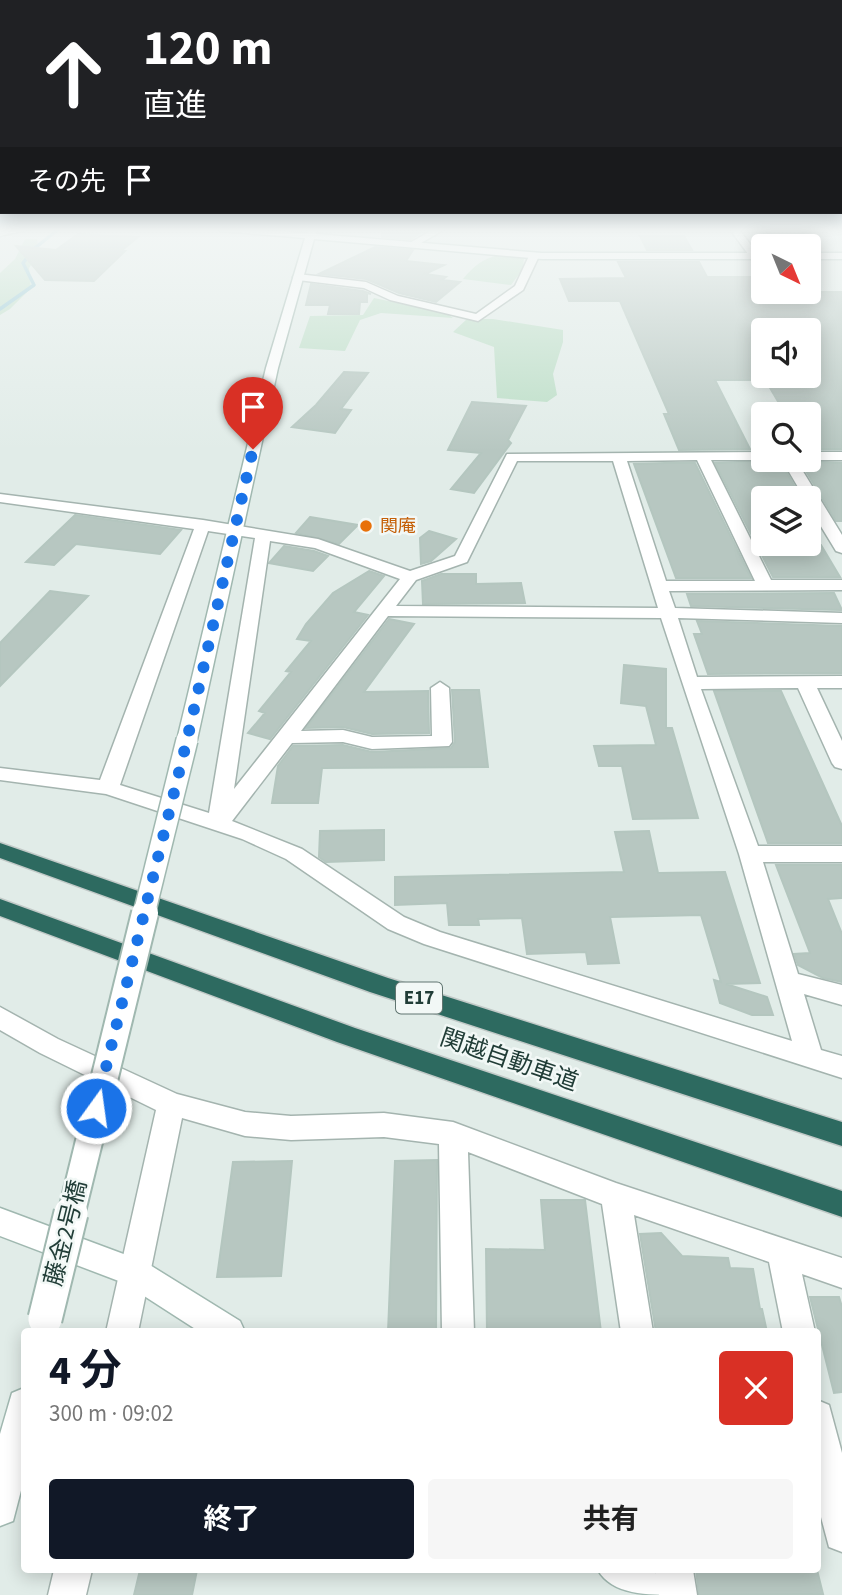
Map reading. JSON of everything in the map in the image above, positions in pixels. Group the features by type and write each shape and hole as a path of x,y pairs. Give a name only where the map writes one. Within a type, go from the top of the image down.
{"highway":[{"name":"関越自動車道","path":"0,850 379,985 842,1133"},
{"name":"関越自動車道","path":"0,907 346,1035 842,1205"}],"street":[{"name":"藤金2号橋","path":"43,1325 187,740 272,368 291,302"},
{"path":"413,302 478,318 499,302"},
{"path":"702,456 766,586"},
{"path":"218,824 410,577 461,559 512,457 751,456"},
{"path":"821,456 842,456"},
{"path":"619,457 690,683 750,854 810,1058"},
{"path":"796,472 842,548"},
{"path":"0,498 203,525 318,544 410,577"},
{"path":"108,788 203,525"},
{"path":"218,824 263,535"},
{"path":"661,586 842,585"},
{"path":"383,611 668,613 842,618"},
{"path":"805,682 842,763"},
{"path":"690,683 842,682"},
{"path":"285,737 343,736 372,743 442,742 440,688"},
{"path":"0,774 108,788 218,824 294,854 396,923 432,937 842,1067"},
{"path":"750,854 842,854"},
{"path":"789,981 842,995"},
{"path":"0,1017 49,1046 171,1104 245,1124 291,1128 384,1125 453,1134 616,1196 842,1273"},
{"path":"123,1328 171,1104"},
{"path":"453,1134 458,1328"},
{"path":"616,1196 636,1328"},
{"path":"0,1222 134,1272 223,1328"},
{"path":"782,1252 798,1328"},
{"path":"0,1508 21,1418"},
{"path":"821,1437 842,1534"},
{"path":"67,1595 72,1573"},
{"path":"622,1573 659,1595"},
{"path":"674,1573 678,1595"}],"green space":[{"path":"0,302 17,302 10,309 0,315"},
{"path":"371,302 395,302 446,313 453,318 381,313 360,320 345,351 299,348 310,316 363,315"},
{"path":"467,319 493,319 563,330 563,342 553,374 557,395 547,402 497,398 494,347 453,332"}],"building":[{"path":"307,302 360,302 359,314 328,314 330,305 306,305"},
{"path":"621,302 842,302 842,449 821,449 821,402 778,402 770,388 821,388 821,318 751,318 751,380 715,380 750,449 679,450 664,414 669,414"},
{"path":"344,372 368,373 341,409 351,410 335,433 292,427 316,405"},
{"path":"472,402 526,406 508,440 511,443 474,493 451,489 481,453 448,450"},
{"path":"751,462 751,472 786,472 794,486 751,486 751,534 715,463"},
{"path":"821,462 842,463 842,521 836,521 821,496 821,486 815,486 807,472 821,472"},
{"path":"695,463 751,578 676,578 634,464"},
{"path":"75,515 181,530 160,554 76,544 54,565 26,562"},
{"path":"310,517 358,525 339,544 296,533"},
{"path":"429,531 456,539 431,561 421,564 420,538"},
{"path":"821,545 840,577 773,577 762,556 821,556"},
{"path":"284,546 328,556 313,571 269,563"},
{"path":"369,571 384,576 354,612 368,615 270,739 248,733 265,713 259,711 291,672 286,671 311,641 297,639 306,624 333,593"},
{"path":"441,574 476,574 476,584 521,583 525,603 423,604 422,581"},
{"path":"50,591 88,596 0,686 0,643"},
{"path":"834,593 842,610 691,606 687,594"},
{"path":"389,619 414,624 364,692 428,691 429,733 372,734 343,727 306,728"},
{"path":"697,621 842,626 842,673 708,674 694,634 702,634"},
{"path":"624,665 666,669 666,728 672,728 698,818 633,819 622,766 599,766 594,746 656,745 646,706 621,703"},
{"path":"452,690 479,690 488,767 322,768 318,803 272,803 278,766 293,746 343,745 372,752 451,748 455,742"},
{"path":"714,691 781,691 842,826 842,843 768,843"},
{"path":"384,830 384,860 326,862 319,857 320,831"},
{"path":"649,831 658,873 725,872 760,983 726,984 767,997 773,1015 752,1015 720,1003 714,980 721,982 701,915 610,917 619,963 588,964 586,952 527,954 522,918 478,919 479,925 449,925 447,903 395,905 395,877 624,872 615,832"},
{"path":"776,865 842,865 842,898 828,899 842,934 842,982 823,978 798,965 794,954 810,953"},
{"path":"437,1160 436,1328 388,1328 395,1161"},
{"path":"292,1161 281,1276 217,1277 233,1162"},
{"path":"541,1200 585,1200 601,1328 487,1328 486,1249 545,1250"},
{"path":"661,1233 682,1256 728,1258 730,1268 753,1269 766,1328 655,1328 640,1234"},
{"path":"810,1297 839,1297 842,1307 842,1392 834,1393 821,1341 821,1328 818,1328"},
{"path":"139,1573 196,1573 192,1595 134,1595"},
{"path":"696,1573 818,1573 823,1594 699,1595"}],"waterway":[{"path":"0,309 9,302"}],"place":[{"name":"関庵","path":"366,526"}],"route":[{"path":"96,1108 187,740 253,449"}]}
